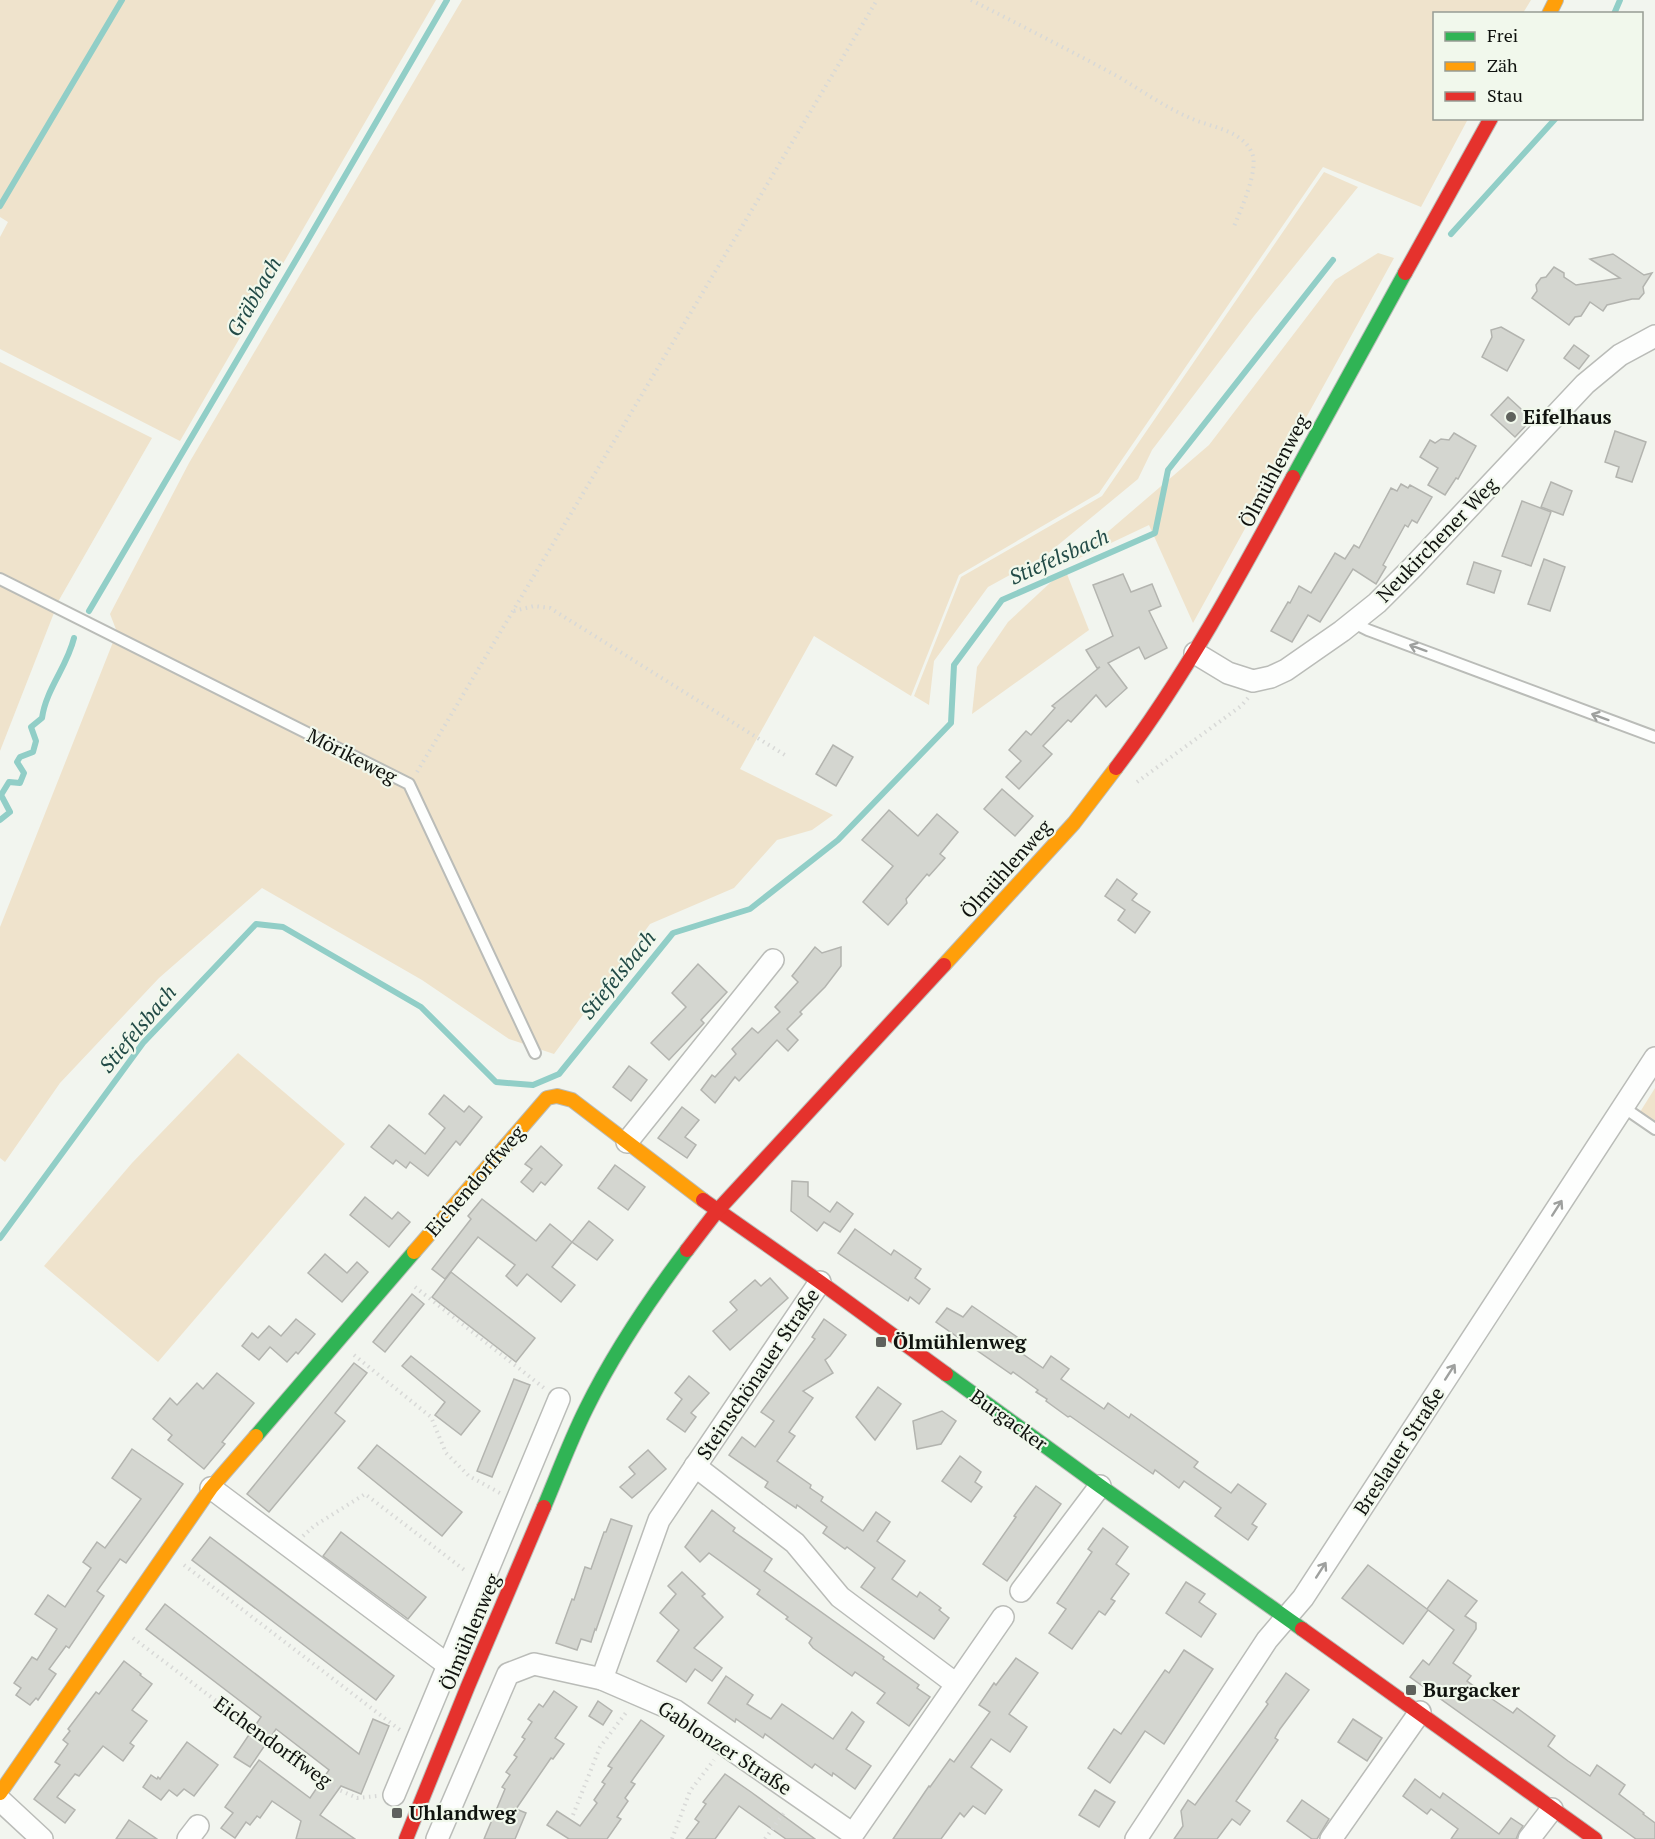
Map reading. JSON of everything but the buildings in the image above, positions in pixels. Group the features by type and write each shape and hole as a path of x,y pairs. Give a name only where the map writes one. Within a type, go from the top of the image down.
{"street":[{"name":"Ölmühlenweg","path":"406,1839 468,1686 586,1409 619,1351 665,1279 717,1211 1059,840 1111,775 1164,701 1224,605 1490,120"},
{"name":"Neukirchener Weg","path":"1253,681 1287,670 1377,603 1585,384 1620,355 1655,336"},
{"path":"1195,653 1228,673 1253,681"},
{"path":"717,1211 627,1142 773,960"},
{"name":"Breslauer Straße","path":"1136,1839 1267,1640 1303,1598 1655,1059"},
{"name":"Eichendorffweg","path":"0,1793 211,1488 547,1098 557,1096 572,1101 627,1142"},
{"name":"Burgacker","path":"717,1211 820,1282 1100,1486 1595,1839"},
{"name":"Steinschönauer Straße","path":"602,1679 660,1520 820,1282"},
{"path":"393,1795 559,1399"},
{"name":"Steinschönauer Straße","path":"695,1466 795,1543 840,1597 956,1684"},
{"path":"1022,1591 1100,1486"},
{"path":"211,1488 448,1665"},
{"name":"Gablonzer Straße","path":"437,1839 508,1674 534,1664 602,1679 676,1710 853,1834 1003,1617"},
{"path":"1331,1839 1420,1712"},
{"path":"0,1800 42,1839"},
{"path":"1529,1839 1552,1809"}],"lane":[{"name":"Mörikeweg","path":"0,579 409,784 535,1053"},
{"path":"1356,620 1360,626 1368,630 1655,737"},
{"path":"1623,1107 1655,1129"}],"path":[{"path":"409,784 878,0"},
{"path":"971,0 1118,77 1171,109 1244,141 1252,151 1255,162 1233,229"},
{"path":"513,611 534,606 550,609 788,757"},
{"path":"1111,775 1131,786 1241,706 1250,694 1253,681"},
{"path":"397,1273 559,1399"},
{"path":"338,1342 431,1417 446,1453 469,1476 516,1502"},
{"path":"291,1547 314,1526 365,1494 482,1584"},
{"path":"166,1552 416,1742"},
{"name":"Eichendorffweg","path":"116,1625 326,1784 357,1798 393,1795"},
{"path":"573,1815 600,1747 639,1695"},
{"path":"672,1839 690,1791 725,1745"},
{"path":"765,1839 797,1795"}],"shaded area":[{"path":"0,0 436,0 180,441 0,349 0,237 8,222 0,217"},
{"path":"462,0 1531,0 1524,12 1433,12 1433,120 1467,120 1421,207 1323,167 1099,493 959,575 911,696 814,636 740,769 833,815 812,830 777,840 734,888 650,924 554,1054 509,1039 422,980 262,888 159,978 60,1083 5,1162 0,1158 0,927 117,632 110,614 189,463"},
{"path":"1324,172 1358,187 1254,316 1152,450 1138,479 1046,555 988,587 934,661 929,705 914,696 961,577 1102,496"},
{"path":"1378,253 1394,258 1193,623 1149,525 1075,560 1209,445 1335,280"},
{"path":"0,362 152,438 59,600 0,751"},
{"path":"1065,569 1089,630 972,714 977,667 1008,622"},
{"path":"238,1053 345,1144 158,1362 44,1266 132,1163"},
{"path":"1655,1088 1655,1122 1640,1112"}],"waterway":[{"path":"0,206 122,0"},
{"name":"Gräbbach","path":"89,611 447,0"},
{"name":"Stiefelsbach","path":"1615,12 1620,0"},
{"name":"Stiefelsbach","path":"1451,234 1554,120"},
{"name":"Stiefelsbach","path":"0,1238 143,1043 256,924 283,927 421,1007 496,1082 533,1085 559,1074 673,933 750,909 838,840 951,723 954,665 1002,600 1155,533 1168,470 1333,260"},
{"name":"Gräbbach","path":"0,820 10,812 1,795 9,782 20,783 24,773 17,762 20,757 33,752 36,741 31,727 42,718 44,707 67,659 74,638"}],"traffic: fast":[{"path":"1293,477 1405,273"},
{"path":"544,1507 580,1421 608,1368 646,1307 687,1250"},
{"path":"256,1436 414,1252"},
{"path":"946,1374 1302,1629"}],"traffic: slow":[{"path":"1550,12 1556,0"},
{"path":"944,965 1074,823 1116,768"},
{"path":"414,1252 547,1098 557,1096 572,1100 703,1200"},
{"path":"0,1793 211,1488 256,1436"}],"traffic: jam":[{"path":"1405,273 1490,120"},
{"path":"1116,768 1188,662 1293,477"},
{"path":"687,1250 717,1211 944,965"},
{"path":"703,1200 946,1374"},
{"path":"406,1839 544,1507"},
{"path":"1302,1629 1595,1839"}],"place":[{"name":"Eifelhaus","path":"1511,417"},
{"name":"Ölmühlenweg","path":"881,1342"},
{"name":"Burgacker","path":"1411,1690"},
{"name":"Uhlandweg","path":"397,1813"}]}
